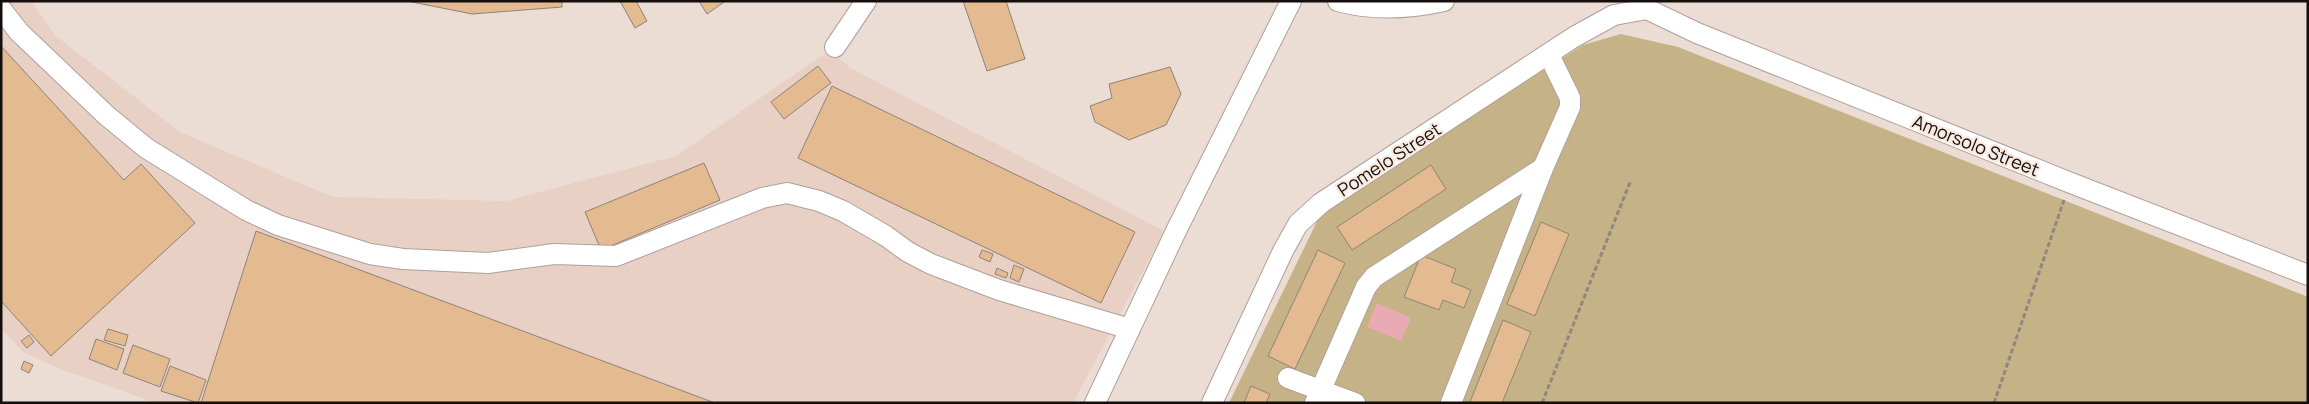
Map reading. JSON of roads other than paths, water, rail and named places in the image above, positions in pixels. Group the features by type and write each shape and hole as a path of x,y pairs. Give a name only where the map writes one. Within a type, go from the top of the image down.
{"street":[{"path":"835,47 866,1"},
{"path":"1094,403 1291,1"},
{"path":"1338,1 1352,5 1395,9 1440,2"},
{"name":"Pomelo Street","path":"1212,403 1283,251 1298,224 1321,203 1549,55 1574,36 1614,15 1649,5"},
{"name":"Amorsolo Street","path":"1649,5 1697,34 2070,183 2308,275"},
{"path":"1,8 19,32 106,115 146,148 254,213 278,224 370,254 413,259 488,263 554,254 616,256 762,198 787,193 819,201 842,211 886,236 908,252 978,283 1130,329"},
{"path":"1451,403 1543,168 1571,102 1549,55"},
{"path":"1318,396 1366,287 1374,276 1543,168"},
{"path":"1288,378 1318,396 1354,403"}]}
